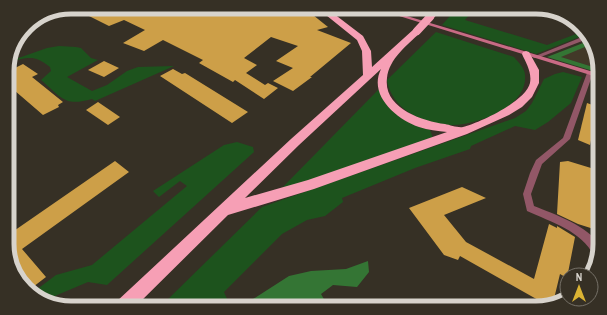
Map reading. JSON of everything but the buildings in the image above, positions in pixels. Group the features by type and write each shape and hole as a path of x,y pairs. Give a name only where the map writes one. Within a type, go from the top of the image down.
{"highway":[{"path":"329,14 360,38 367,50 368,75"},
{"path":"129,301 368,75 417,31 433,14"},
{"path":"395,51 383,76 382,87 389,101 403,114 421,123 463,131"},
{"path":"226,209 309,185 463,131 503,114 520,104 529,95 534,85 535,69 526,54"}],"main road":[{"path":"395,14 593,74"}],"street":[{"path":"536,57 582,39"},
{"path":"590,73 566,139 540,162 534,173 527,194 530,208 576,230 588,238 593,245"}],"shaded area":[{"path":"584,42 589,49 593,67 560,57"}],"green space":[{"path":"452,14 470,14 465,20 547,45 578,33 581,36 536,54 442,25"},
{"path":"436,32 514,57 525,72 524,86 518,96 510,105 487,118 474,122 452,125 442,125 421,119 402,107 390,90 387,80"},
{"path":"585,42 587,46 561,57 593,67 593,71 547,57"},
{"path":"59,46 81,48 91,58 98,60 67,77 92,91 107,85 127,71 138,67 174,66 95,101 92,99 75,102 59,96 41,80 51,71 50,67 40,60 31,58 15,60 47,48"},
{"path":"563,72 582,77 571,103 548,122 535,130 515,126 471,146 470,149 415,168 342,198 343,202 325,216 307,220 282,234 224,292 228,301 166,301 262,207 515,118 526,111 532,103 544,79"},
{"path":"379,89 382,97 393,110 407,119 430,130 433,138 279,191"},
{"path":"237,142 253,147 254,152 107,285 88,282 52,297 37,289 56,275 92,265 187,186 180,181 159,197 153,191 224,145"},
{"path":"368,261 369,272 357,287 333,285 321,294 325,301 250,301 289,276 311,271 346,269"}]}
